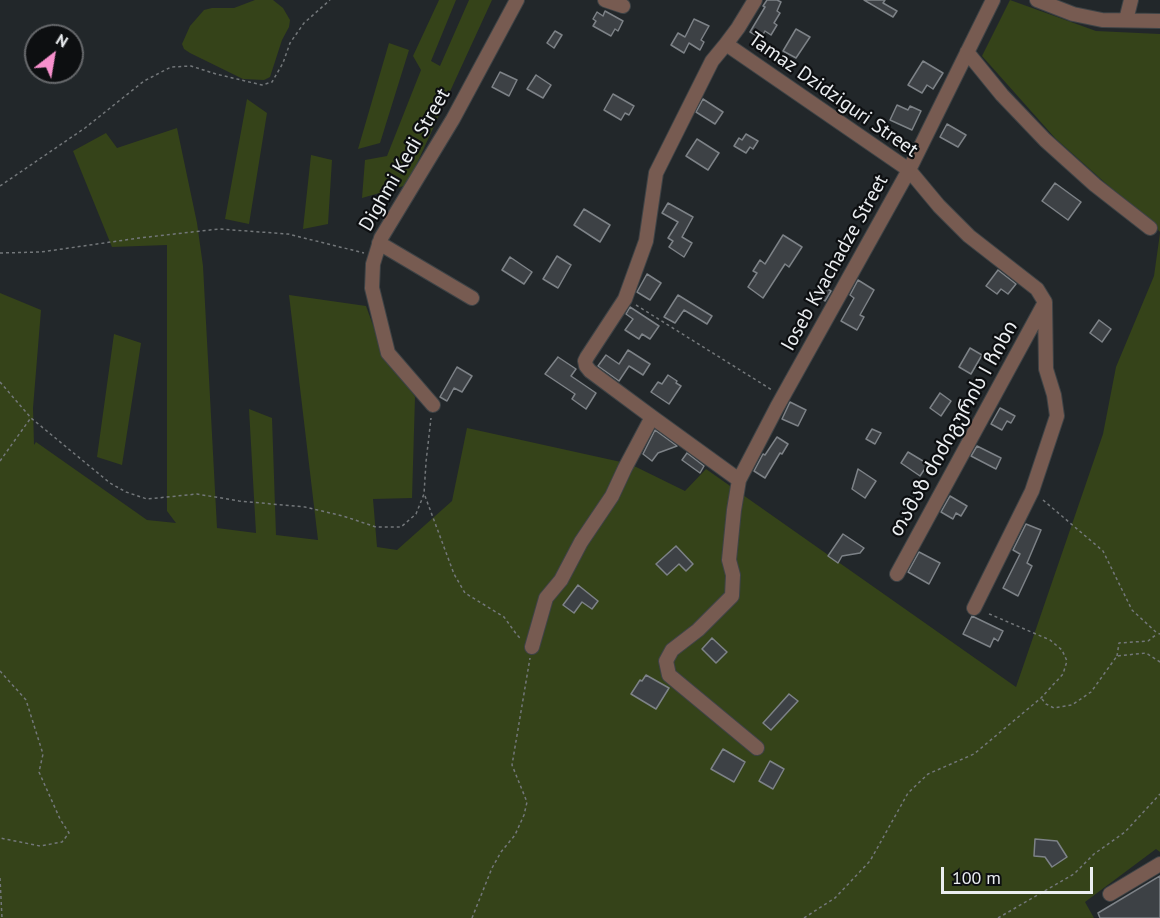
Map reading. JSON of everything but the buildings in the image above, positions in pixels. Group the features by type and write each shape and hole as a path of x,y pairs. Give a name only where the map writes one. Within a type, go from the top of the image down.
{"street":[{"name":"Dighmi Kedi Street","path":"433,405 388,353 372,288 373,264 387,228 453,119 517,0"},
{"path":"605,0 623,6"},
{"name":"Ioseb Kvachadze Street","path":"757,748 669,675 666,661 672,650 698,630 732,596 733,575 729,560 739,480 783,396 909,171 993,0"},
{"path":"1037,0 1073,14 1102,20 1160,21"},
{"path":"1126,20 1131,0"},
{"path":"739,480 652,417 586,366 585,362 625,299 646,242 656,173 712,61 726,44 748,3"},
{"name":"Tamaz Dzidziguri Street","path":"726,44 909,171 969,236 1037,289 1045,302"},
{"path":"967,52 1002,95 1045,140 1095,185 1150,228"},
{"path":"377,249 472,298"},
{"path":"974,608 1032,490 1057,416 1054,395 1046,369 1045,302"},
{"name":"თამაზ ძიძიგურის I ჩიხი","path":"897,574 1045,302"},
{"path":"532,647 546,598 561,580 581,542 612,496 624,468 652,417"},
{"path":"1110,894 1160,864"}],"path":[{"path":"0,186 85,128 144,81 171,67 191,66 262,86 272,82 283,63 290,43 304,23 330,0"},
{"path":"0,253 42,252 219,229 288,234 377,249"},
{"path":"625,299 783,396"},
{"path":"0,382 31,418 110,483 126,492 147,499 197,494 239,501 305,507 344,516 376,527 401,527 416,514 424,494 433,405"},
{"path":"0,461 31,418"},
{"path":"1032,490 1103,551 1132,610 1159,634 1148,641 1119,643 1117,656 1091,692 1072,705 1053,708 1041,698"},
{"path":"424,494 454,574 465,593 504,617 516,635 532,647 512,765 527,802 515,835 492,868 472,918"},
{"path":"804,918 835,898 870,861 908,794 927,774 974,754 1041,698 1063,674 1067,661 1062,650 1050,640 974,608"},
{"path":"1117,656 1146,653 1160,662"},
{"path":"0,671 26,700 44,754 39,772 60,819 69,833 62,842 40,846 0,838"},
{"path":"998,918 1074,874 1094,854 1125,832 1160,794"},
{"path":"0,878 2,918"}],"green space":[{"path":"255,0 273,0 283,8 290,20 270,77 264,80 243,79 184,49 182,44 190,26 204,10 234,8"},
{"path":"439,0 456,0 431,61 440,66 469,0 492,0 407,185 362,198 365,160 387,156 421,70 413,56"},
{"path":"1010,0 1096,31 1160,34 1160,232 1140,211 1055,138 982,56"},
{"path":"389,43 409,50 380,143 358,149"},
{"path":"247,99 267,113 249,224 225,219"},
{"path":"177,128 197,223 203,266 217,528 256,533 249,409 272,418 276,535 318,540 289,295 366,306 377,336 415,397 412,498 373,499 377,547 397,550 452,501 467,428 630,464 685,491 706,469 1016,687 1103,434 1116,367 1154,276 1160,233 1160,852 1156,849 1085,902 1094,918 0,918 0,293 41,310 33,408 34,445 36,442 147,520 176,523 167,511 167,245 112,247 73,151 106,133 117,148"},
{"path":"311,155 332,160 328,224 303,229"},
{"path":"114,334 141,343 122,465 97,457"}]}
